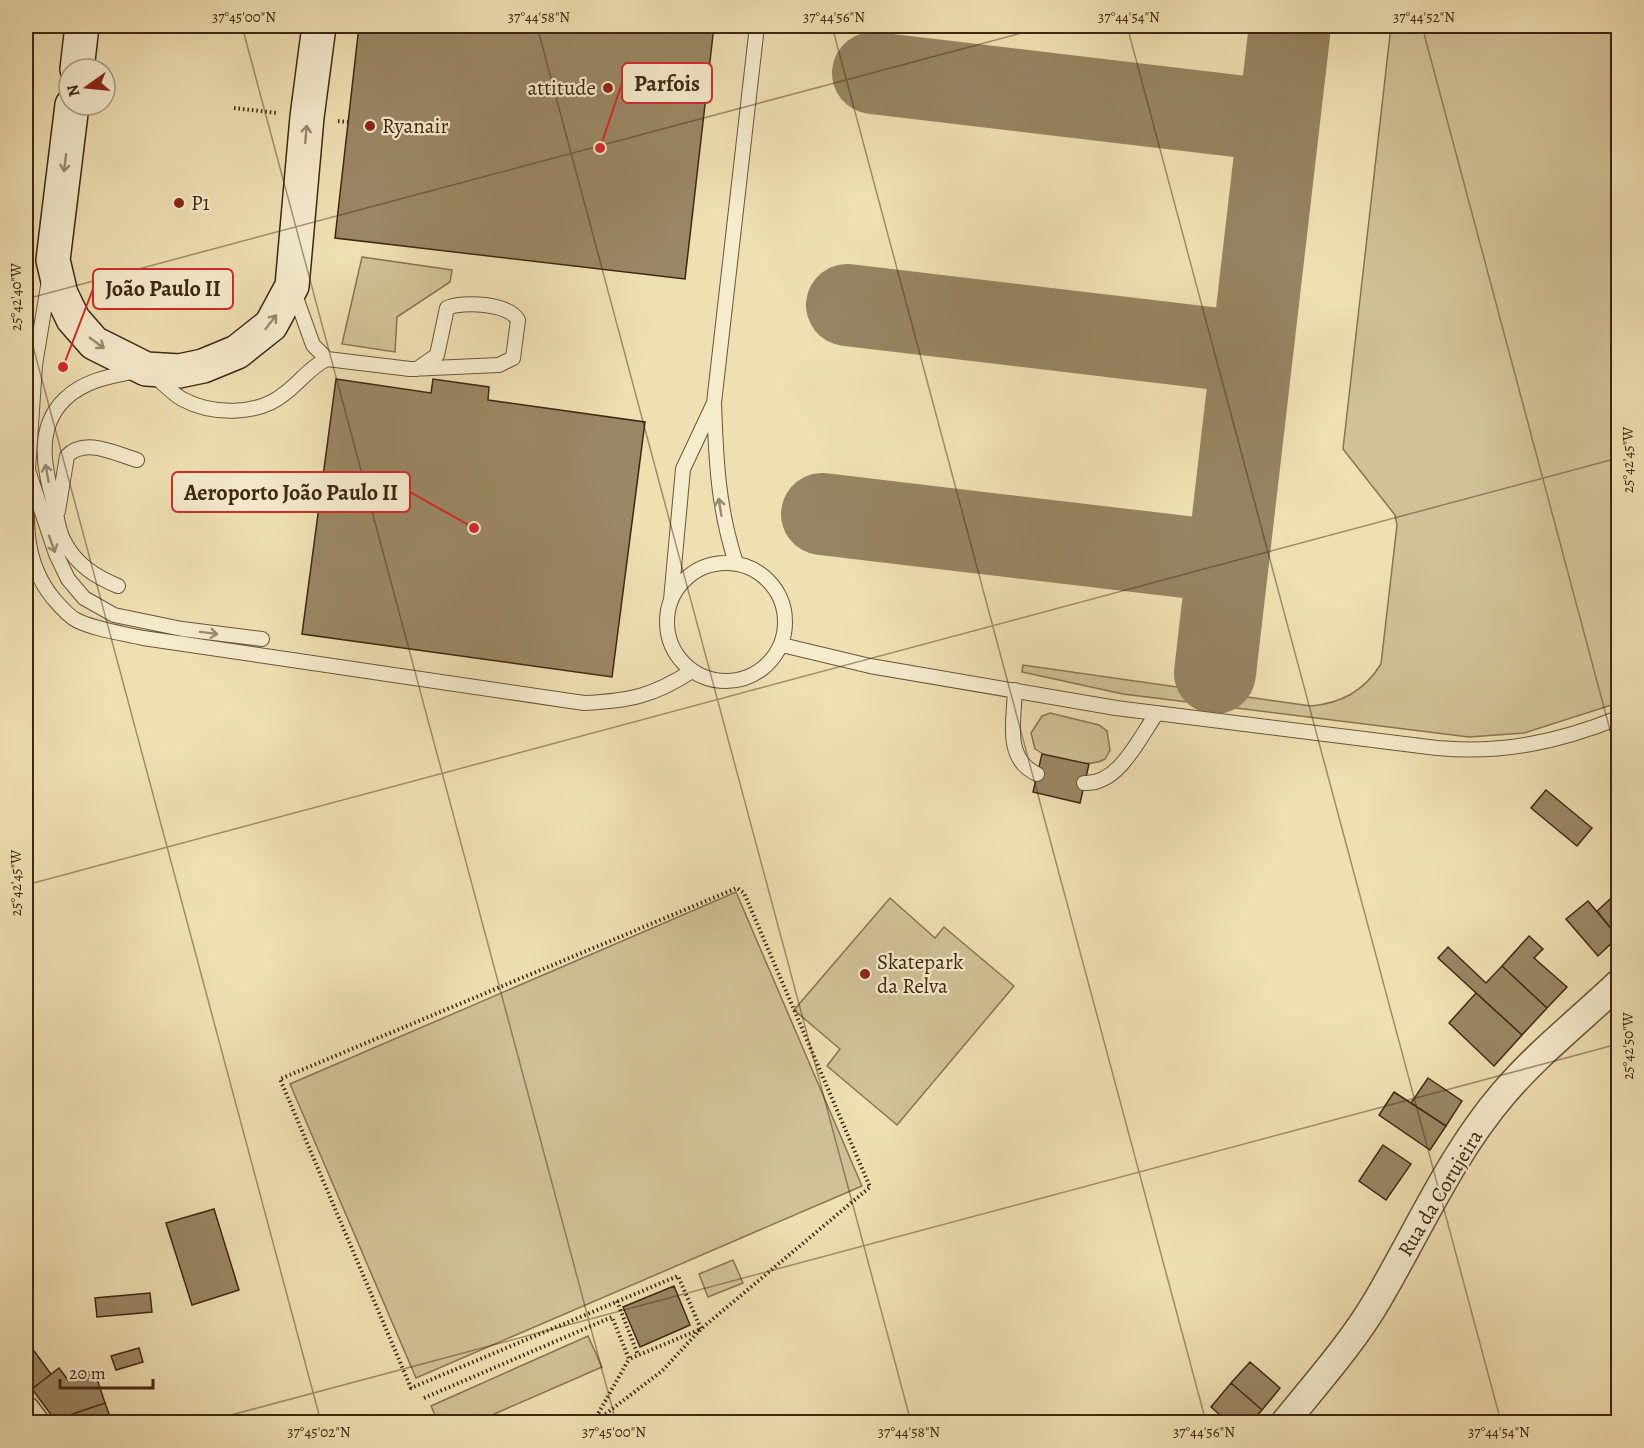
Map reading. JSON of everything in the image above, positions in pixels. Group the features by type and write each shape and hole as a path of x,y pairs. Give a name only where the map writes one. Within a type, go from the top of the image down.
{"main road":[{"path":"78,57 82,26"},
{"path":"71,117 53,260 61,294 73,319 94,343 146,369 179,370 203,366 237,352 271,325 292,286 307,117 319,26"}],"street":[{"name":"Rua da Corujeira","path":"1285,1422 1377,1302 1449,1171 1490,1112 1534,1062 1618,984"},
{"path":"26,1410 35,1422"}],"lane":[{"path":"736,563 723,526 717,485 714,403 757,26"},
{"path":"53,260 40,326 26,521 29,551 37,573 49,593 75,620 143,638 584,703 616,701 645,695 664,689 692,671"},
{"path":"292,286 314,345 327,359 417,369 507,363 513,358 518,320 515,315 502,308 455,304 447,308 437,355 417,369"},
{"path":"118,586 90,573 64,542 44,455 46,431 53,414 66,398 92,381 146,369 180,398 193,404 231,411 264,405 282,396 327,359"},
{"path":"671,600 686,578 709,565 736,563 760,573 778,593 786,619 782,645 766,667 743,680 716,681 692,671 674,652 666,626 671,600 683,469 714,403"},
{"path":"57,516 67,456 73,450 92,447 137,460"},
{"path":"28,470 56,554 68,579 84,598 114,615 136,621 262,639"},
{"path":"782,645 870,666 1157,713 1469,751 1553,741 1618,718"},
{"path":"1015,690 1013,745 1023,765 1037,774"},
{"path":"1084,783 1095,784 1116,772 1157,713"}],"path":[{"path":"594,1422 662,1371 701,1329 870,1186 744,893 737,888 280,1079 411,1388 678,1276 701,1329"},
{"path":"617,1301 638,1355"},
{"path":"424,1398 612,1317 629,1359"},
{"path":"594,1422 629,1359 701,1329"}],"shaded area":[{"path":"1391,26 1618,26 1618,703 1524,733 1469,737 1123,694 1022,672 1023,665 1311,706 1333,702 1351,694 1367,682 1381,664 1397,525 1395,515 1343,449"},
{"path":"362,257 452,270 450,282 397,317 395,352 342,344"},
{"path":"1050,713 1099,725 1107,731 1110,750 1105,759 1089,763 1069,762 1050,757 1035,749 1031,733 1042,716"},
{"path":"736,892 862,1186 416,1378 290,1084"},
{"path":"890,898 935,938 944,927 1014,986 897,1125 827,1066 840,1049 794,1010"},
{"path":"733,1260 743,1283 708,1297 699,1274"},
{"path":"588,1336 602,1367 476,1422 438,1422 431,1406"}],"building":[{"path":"359,26 714,26 685,279 335,238"},
{"path":"336,379 431,393 433,379 489,387 488,400 645,422 612,677 302,634"},
{"path":"1042,754 1089,764 1080,803 1033,792"},
{"path":"1546,790 1592,828 1577,846 1531,808"},
{"path":"1618,892 1618,937 1597,911"},
{"path":"1588,901 1618,937 1598,956 1566,919"},
{"path":"1529,936 1543,949 1534,958 1567,987 1547,1008 1502,966"},
{"path":"1448,947 1486,983 1502,966 1547,1008 1522,1035 1438,958"},
{"path":"1476,993 1522,1035 1494,1066 1449,1023"},
{"path":"1428,1078 1462,1101 1446,1126 1411,1103"},
{"path":"1394,1092 1446,1126 1430,1150 1379,1115"},
{"path":"1383,1145 1411,1164 1386,1200 1359,1181"},
{"path":"214,1209 239,1290 192,1305 166,1223"},
{"path":"674,1286 690,1325 640,1347 623,1307"},
{"path":"150,1293 152,1312 97,1317 95,1298"},
{"path":"26,1340 51,1374 32,1389 26,1381"},
{"path":"139,1348 143,1362 116,1370 111,1356"},
{"path":"1250,1362 1280,1388 1262,1410 1231,1383"},
{"path":"59,1368 68,1380 94,1370 105,1403 55,1420 32,1389"},
{"path":"1231,1383 1262,1410 1251,1422 1228,1422 1211,1407"},
{"path":"105,1403 112,1422 57,1422 55,1420"}],"taxiway":[{"path":"1215,673 1290,26"},
{"path":"873,73 1279,121"},
{"path":"847,305 1252,353"},
{"path":"822,514 1228,562"}],"place":[{"name":"attitude","path":"608,88"},
{"name":"Ryanair","path":"370,126"},
{"name":"Parfois","path":"600,148"},
{"name":"P1","path":"179,203"},
{"name":"João Paulo II","path":"63,367"},
{"name":"Aeroporto João Paulo II","path":"474,528"},
{"name":"Skatepark da Relva","path":"865,974"}]}
